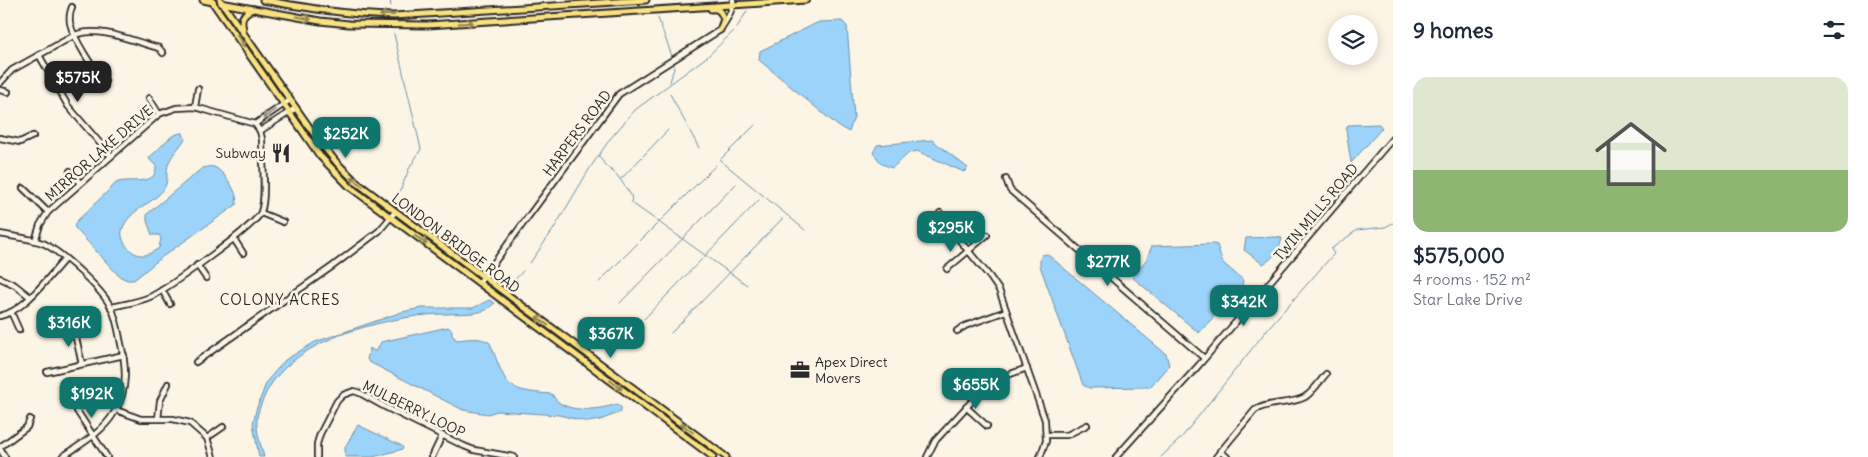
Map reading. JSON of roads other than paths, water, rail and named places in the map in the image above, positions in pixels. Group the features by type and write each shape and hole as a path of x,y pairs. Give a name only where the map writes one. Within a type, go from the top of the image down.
{"main road":[{"path":"203,0 320,21 378,26 451,24 665,9 733,2 806,0"},
{"path":"263,0 328,12 394,16 646,0"},
{"name":"LONDON BRIDGE ROAD","path":"212,1 320,156 357,193 711,456"},
{"name":"LONDON BRIDGE ROAD","path":"221,2 336,163 356,182 724,456"},
{"path":"244,34 242,18 244,13 253,9"},
{"path":"665,9 675,11 717,9 724,19 720,30"}],"street":[{"path":"720,30 727,20 733,2"},
{"path":"72,7 70,19 75,35 93,68 105,81"},
{"name":"HARPERS ROAD","path":"479,283 619,94 720,30"},
{"path":"0,83 12,70 75,35 85,32 100,32 159,48 163,53"},
{"path":"39,55 68,106 110,156"},
{"path":"195,107 198,89"},
{"path":"0,90 8,92"},
{"path":"149,98 159,114"},
{"path":"111,308 146,299 162,290 234,239 248,228 261,213 263,200 262,139 260,131 255,124 290,100"},
{"name":"MIRROR LAKE DRIVE","path":"35,241 40,225 48,212 159,114 176,108 195,107 255,124"},
{"path":"260,131 296,108"},
{"path":"0,138 20,142 33,136"},
{"name":"TWIN MILLS ROAD","path":"1116,457 1133,440 1393,138"},
{"path":"70,171 80,183"},
{"path":"1006,179 1010,190 1204,358"},
{"path":"23,188 48,212"},
{"path":"196,362 333,266 379,231 395,212"},
{"path":"261,213 283,222"},
{"path":"940,213 950,230 996,285 1044,415 1047,435 1040,457"},
{"path":"0,234 35,241 52,249 102,293 116,321 124,355 125,383 116,410 104,426 62,457"},
{"path":"947,269 987,235"},
{"path":"234,239 243,253"},
{"path":"0,316 11,312 30,297 65,259"},
{"path":"197,265 206,278"},
{"path":"0,278 15,285 30,297"},
{"path":"162,290 170,304"},
{"path":"957,331 965,326 1006,311"},
{"path":"11,312 18,330"},
{"path":"67,326 76,338 82,364"},
{"path":"47,372 124,355"},
{"path":"927,457 935,441 990,383 1027,368"},
{"path":"1216,457 1255,410 1306,396 1326,374"},
{"path":"158,419 160,401 168,384"},
{"name":"MULBERRY LOOP","path":"318,457 317,444 320,434 340,397 350,392 360,393 442,436 474,450 514,457"},
{"path":"966,407 987,426"},
{"path":"116,410 134,418 184,421 194,426 207,438 213,457"},
{"path":"77,411 107,457"},
{"path":"6,457 0,448 27,428 30,420"},
{"path":"1047,435 1067,435 1087,425"},
{"path":"207,438 223,427"},
{"path":"432,457 442,436"},
{"path":"711,456 716,449"},
{"path":"1220,451 1227,457"}],"water":[{"path":"842,21 847,26 854,117 849,132 838,126 759,60 760,51 819,22"},
{"path":"1379,124 1382,128 1351,163 1346,130 1348,125"},
{"path":"183,133 185,139 169,161 167,182 163,190 125,223 122,235 127,247 134,253 144,255 159,248 161,238 159,235 152,235 147,221 147,214 203,168 214,167 224,175 234,190 237,201 236,205 162,257 134,280 127,280 119,276 75,228 74,224 116,183 152,177 156,166 149,158 172,136"},
{"path":"932,140 968,168 964,172 917,151 909,153 892,168 882,164 873,153 877,145"},
{"path":"1246,238 1282,238 1280,246 1276,253 1263,264 1244,250"},
{"path":"1217,245 1223,263 1243,280 1242,286 1199,333 1132,277 1146,260 1152,246"},
{"path":"1047,254 1166,354 1169,365 1150,387 1089,388 1083,385 1040,266 1042,255"},
{"path":"489,300 495,303 481,312 425,315 367,326 324,342 304,353 287,366 272,383 262,402 257,425 264,457 259,457 253,424 256,410 267,381 285,360 315,342 402,312 421,308 473,308"},
{"path":"448,327 452,330 452,335 457,340 479,339 490,343 504,377 515,388 536,393 552,394 557,401 572,408 591,409 617,404 621,407 621,412 600,420 588,422 559,415 497,411 488,414 463,410 369,362 367,359 370,348 374,351 377,350 381,342"},
{"path":"358,425 402,446 403,449 373,457 345,457 345,447"}],"waterway":[{"path":"390,0 391,6"},
{"path":"530,263 610,139 635,110 708,56 736,29 747,11"},
{"path":"658,18 673,59"},
{"path":"394,34 421,149 409,169 397,199"},
{"path":"670,82 674,63"},
{"path":"670,94 699,148"},
{"path":"755,125 720,160 805,230"},
{"path":"621,179 668,130"},
{"path":"599,156 605,165 617,175 631,195 632,203 747,285"},
{"path":"599,282 716,165"},
{"path":"620,303 736,184"},
{"path":"644,319 759,200"},
{"path":"671,333 782,219"},
{"path":"1161,457 1182,437 1270,326 1334,254 1331,249 1357,230 1385,227 1393,223"},
{"path":"509,286 523,271"}],"place":[{"name":"Subway","path":"281,153"},
{"name":"Apex Direct Movers","path":"800,370"}],"district":[{"name":"COLONY ACRES","path":"280,299"}]}
